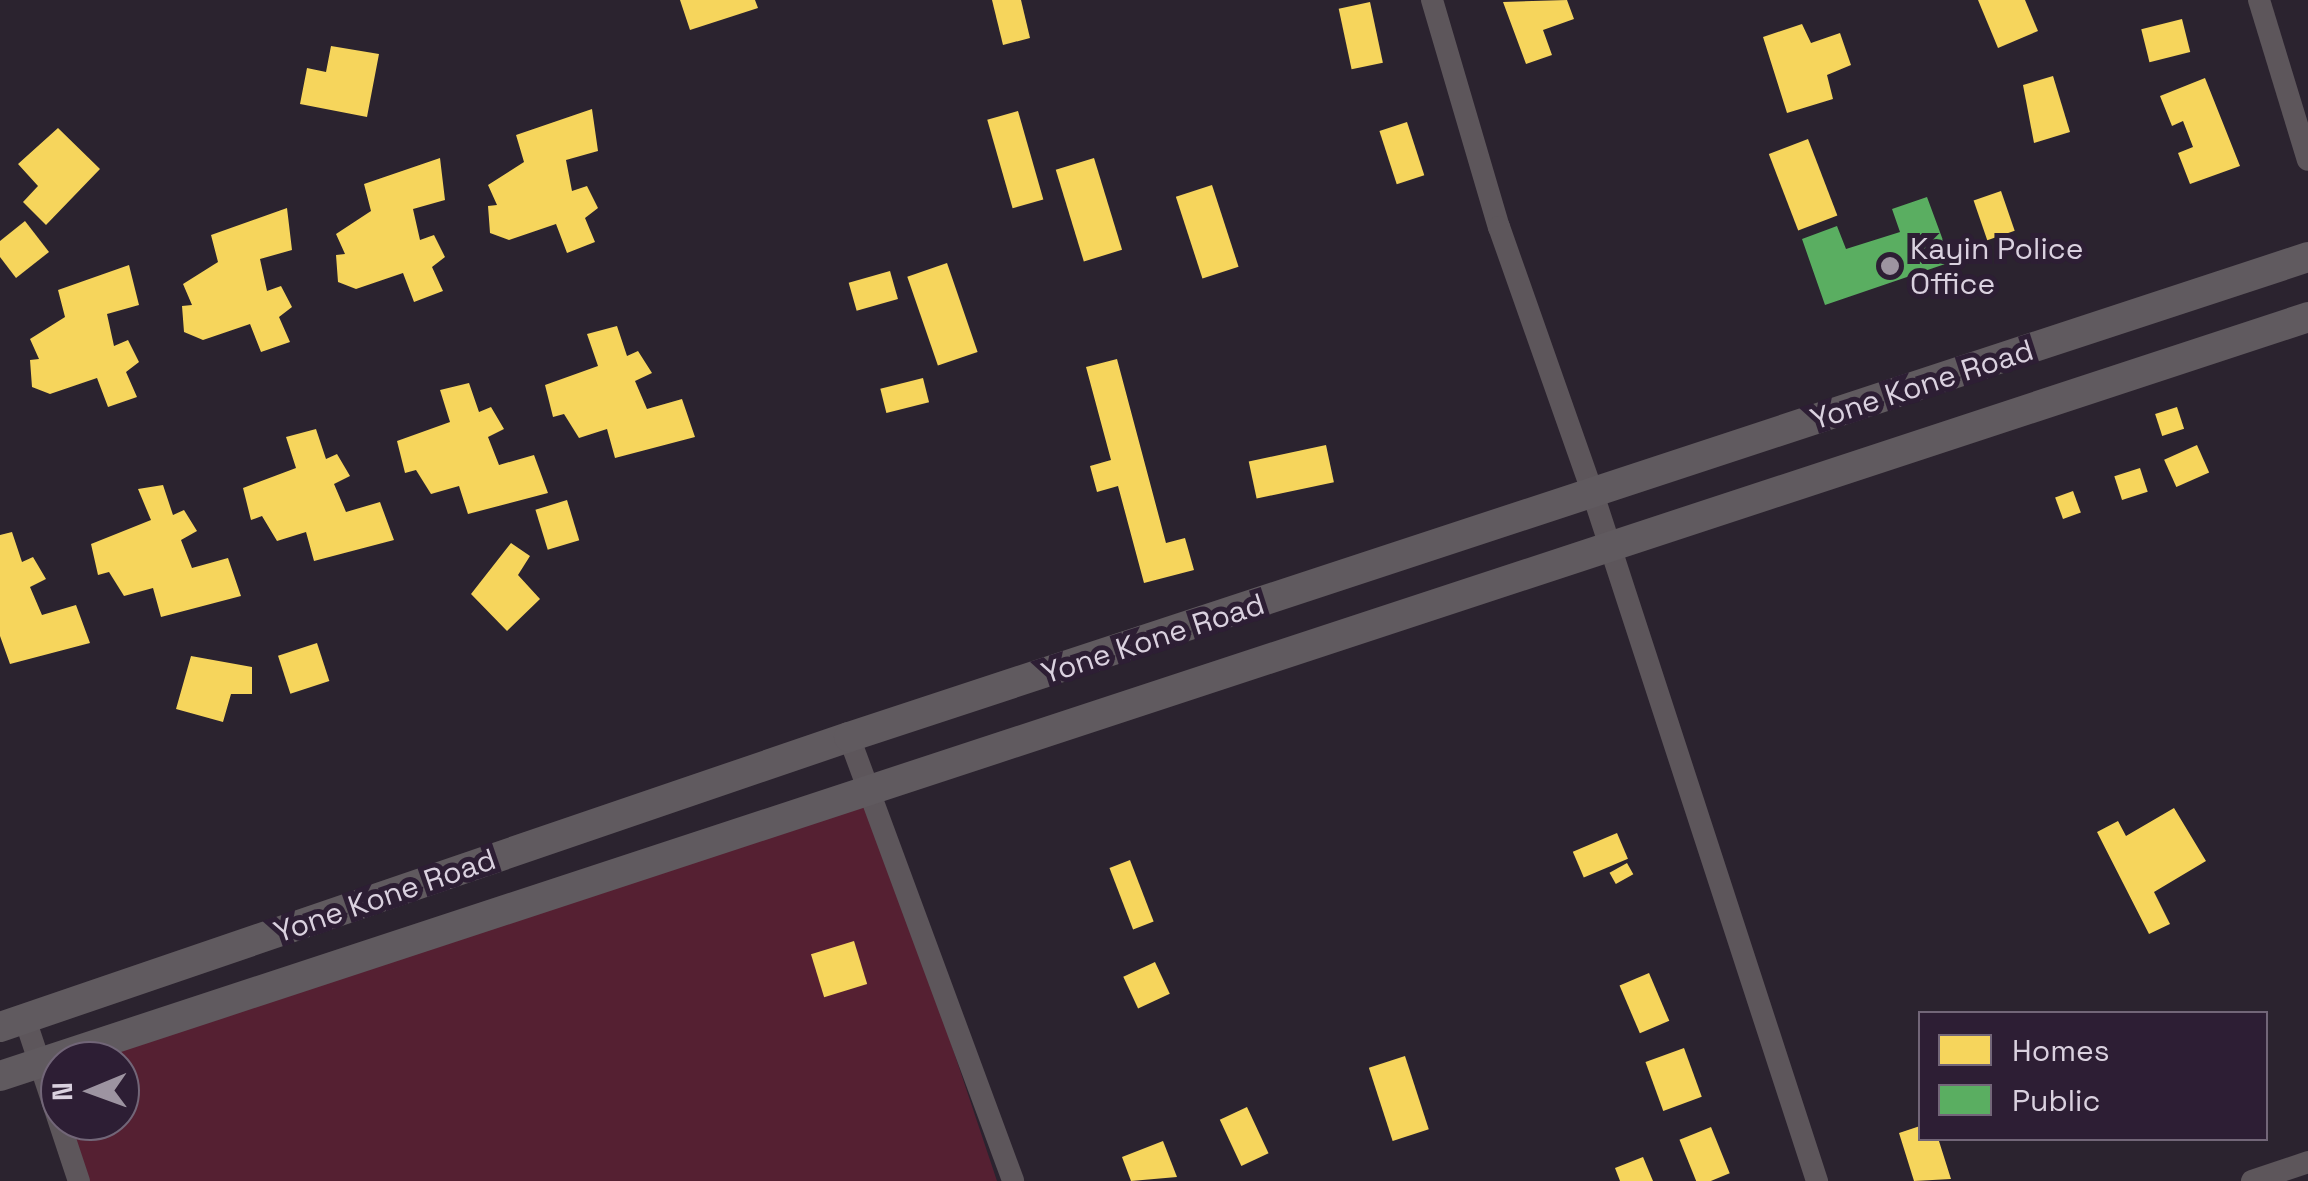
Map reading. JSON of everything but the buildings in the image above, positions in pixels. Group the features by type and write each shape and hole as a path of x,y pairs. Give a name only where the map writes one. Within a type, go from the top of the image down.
{"street":[{"path":"1432,0 1499,227 1594,494 1817,1181"},
{"path":"2260,0 2308,160"},
{"name":"Yone Kone Road","path":"13,1023 849,738 2308,257"},
{"path":"0,1076 1610,544 2308,318"},
{"path":"1303,590 1318,640"},
{"path":"849,738 1013,1181"},
{"path":"13,1023 38,1064 79,1181"},
{"path":"2252,1181 2308,1162"}],"shaded area":[{"path":"866,789 997,1181 79,1181 65,1141 140,1141 140,1041 107,1041"}],"place":[{"name":"Kayin Police Office","path":"1890,266"}]}
